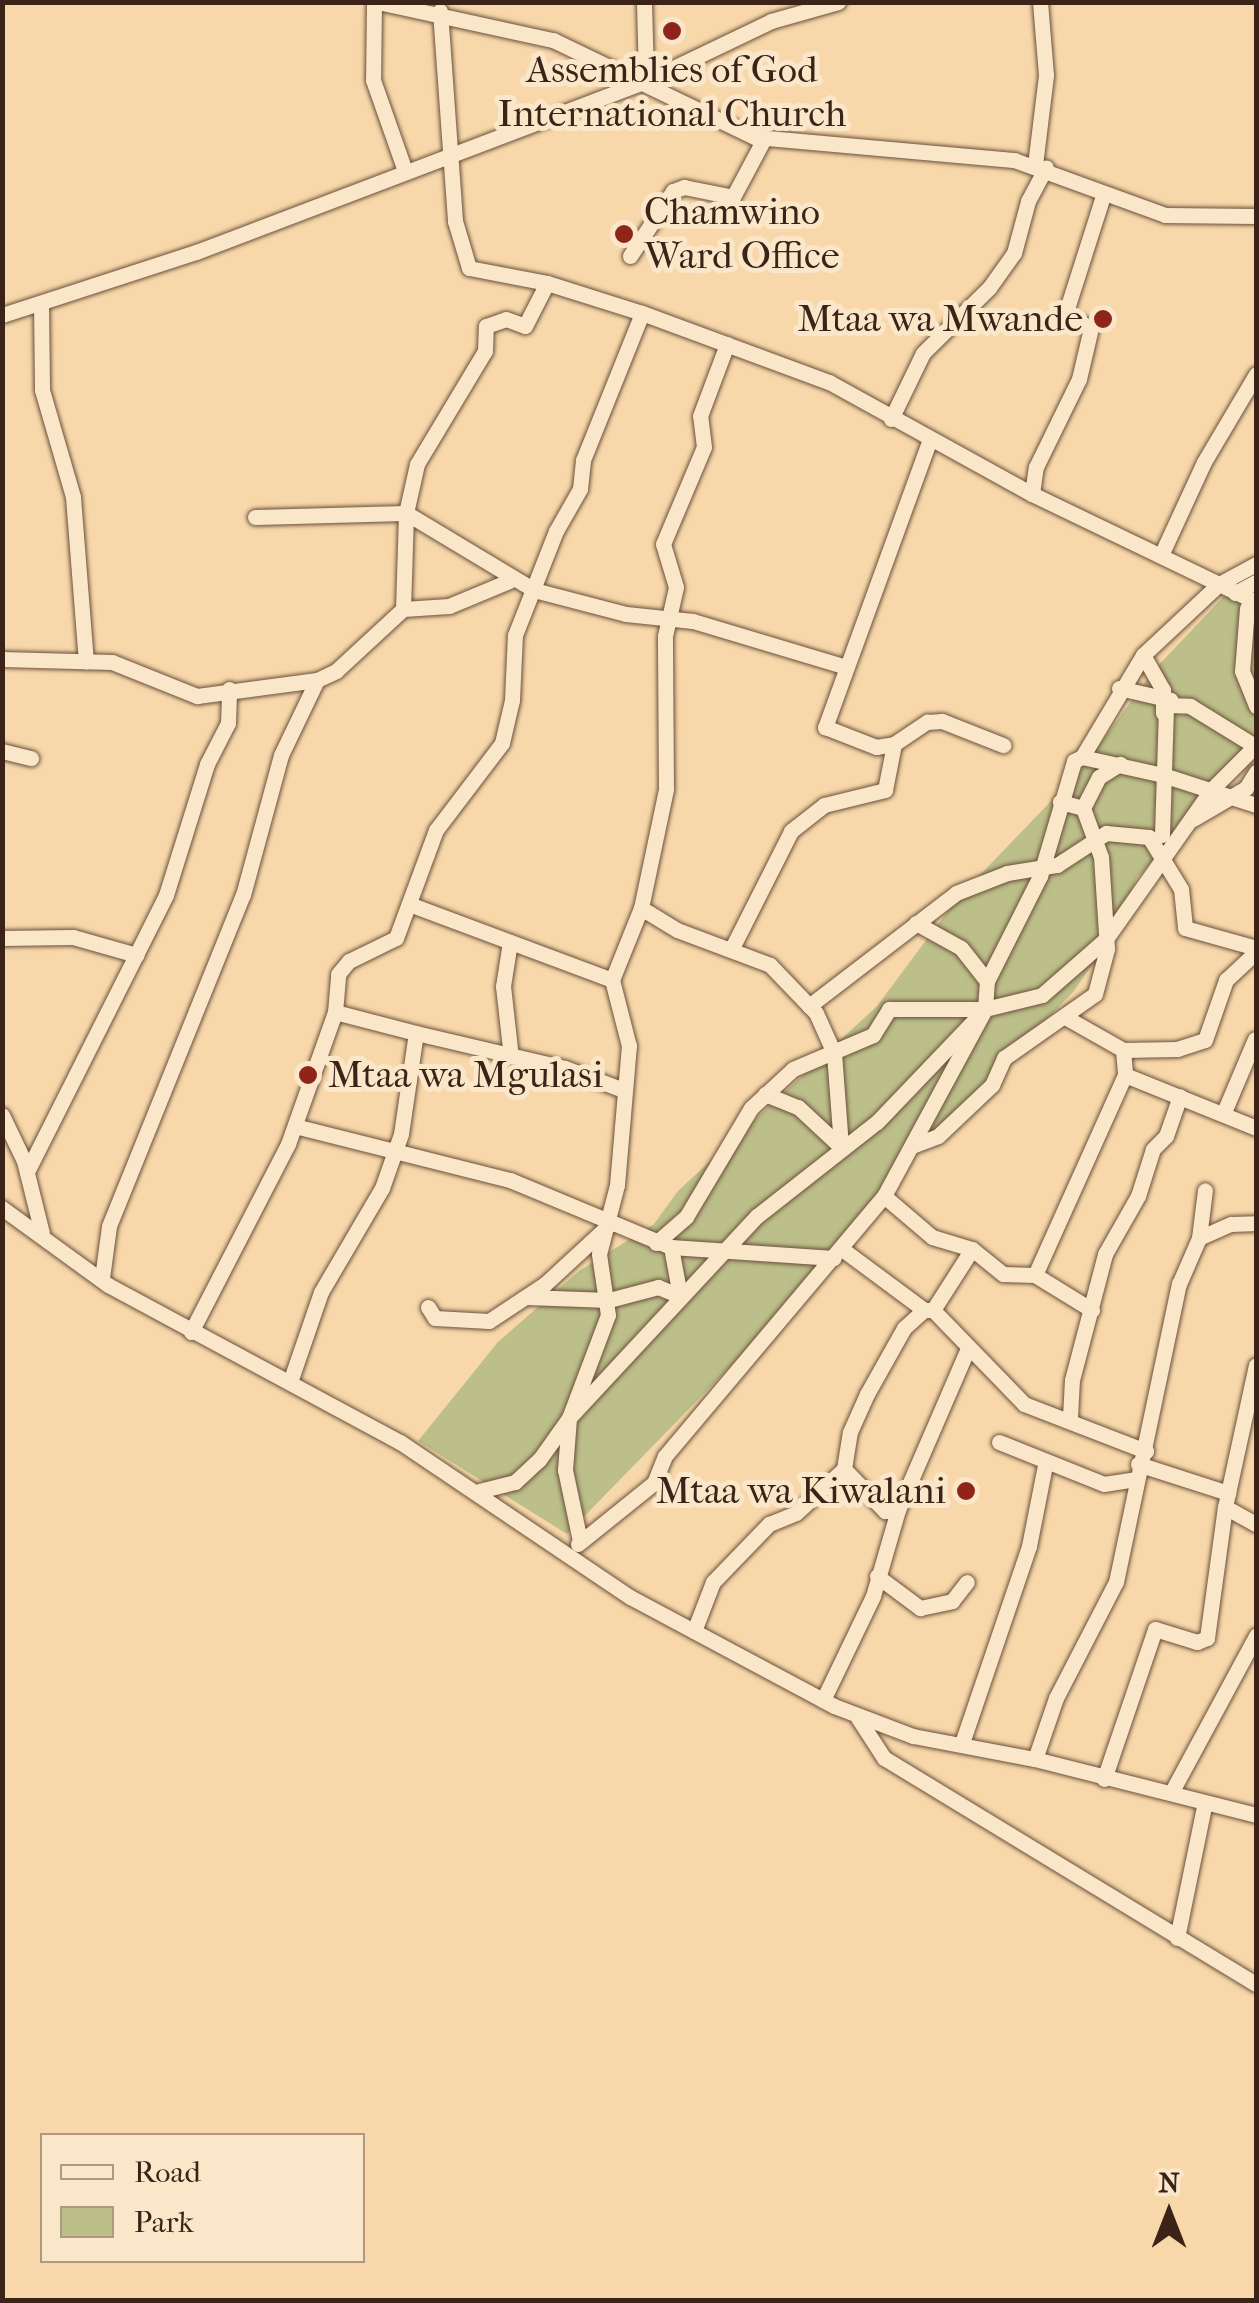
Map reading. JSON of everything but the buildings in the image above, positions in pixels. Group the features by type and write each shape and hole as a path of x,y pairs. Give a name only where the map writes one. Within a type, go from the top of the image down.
{"street":[{"path":"404,168 372,80 376,2 430,7 553,40 646,82 708,119 764,139 1041,166 1164,215 1256,216"},
{"path":"644,2 646,82"},
{"path":"766,2 771,21"},
{"path":"4,313 196,252 404,168 646,82 771,21 838,2"},
{"path":"892,418 923,353 990,288 1014,253 1041,166 1046,75 1040,2"},
{"path":"430,7 454,150 455,222 466,264 475,272 547,283 642,313 828,382 1032,494 1162,553 1235,593 1253,610 1242,671 1256,706"},
{"path":"630,256 673,192 684,187 734,197 764,139"},
{"path":"1032,494 1036,468 1079,379 1092,328 1065,315 1104,193"},
{"path":"403,610 406,513 417,464 485,351 486,326 506,318 525,326 547,283"},
{"path":"41,304 42,390 73,497 83,562 86,660"},
{"path":"191,1332 240,1246 295,1126 336,1012 338,974 349,961 396,938 436,830 502,743 512,700 515,636 556,531 580,490 583,460 642,313"},
{"path":"576,1549 565,1470 569,1418 609,1300 599,1266 610,1224 621,1090 629,1046 612,980 641,908 666,790 668,616 676,587 663,544 704,447 700,416 726,344"},
{"path":"1162,553 1204,462 1256,374"},
{"path":"930,439 825,727 876,748 894,744 927,722 942,722 1003,744"},
{"path":"255,517 406,513 509,581 534,590 626,614 668,616 846,667"},
{"path":"576,1549 654,1484 665,1456 884,1196 985,1009 987,981 1042,868 1070,768 1082,757 1118,688 1144,655 1218,584 1256,564"},
{"path":"2,659 112,662 197,696 316,680 336,671 403,610 449,606 509,581"},
{"path":"1235,593 1256,582"},
{"path":"1144,655 1169,705 1155,836 1163,860 1181,889 1186,928 1252,954"},
{"path":"102,1278 109,1226 243,895 281,755 316,680"},
{"path":"664,1245 686,1217 711,1169 765,1094 793,1069 872,1035 890,1009 985,1009 1042,994 1106,938 1210,790 1256,746 1169,705 1118,688"},
{"path":"27,1172 166,894 207,764 228,723 228,689"},
{"path":"732,948 791,832 824,806 885,790 894,744"},
{"path":"2,752 31,758"},
{"path":"1082,757 1163,775 1256,805"},
{"path":"1083,808 1099,777 1120,764"},
{"path":"809,1006 916,923 985,879 1042,868 1096,837 1155,836 1232,797 1256,772"},
{"path":"1060,802 1083,808"},
{"path":"912,1146 938,1136 992,1085 1004,1058 1094,994 1106,938 1096,837 1083,808"},
{"path":"409,904 612,980"},
{"path":"641,908 677,930 770,965 809,1006 834,1053 840,1147"},
{"path":"916,923 972,956 987,981"},
{"path":"2,938 74,937 136,955"},
{"path":"510,942 503,986 511,1057"},
{"path":"1252,954 1256,975"},
{"path":"1065,1018 1124,1050 1177,1049 1205,1040 1226,980 1252,954"},
{"path":"1025,1000 1045,1028"},
{"path":"480,1491 530,1471 569,1418 726,1247 840,1147 877,1122 945,1046 985,1009"},
{"path":"336,1012 621,1090"},
{"path":"290,1382 321,1292 382,1188 407,1106 416,1034"},
{"path":"1224,1112 1254,1039"},
{"path":"945,1046 958,1047 962,1054"},
{"path":"1036,1275 1125,1076 1124,1050"},
{"path":"1125,1076 1224,1112 1256,1128"},
{"path":"765,1094 798,1107 840,1147"},
{"path":"1070,1417 1072,1380 1105,1254 1138,1196 1152,1149 1166,1136 1180,1096"},
{"path":"2,1115 27,1172 42,1233"},
{"path":"295,1126 510,1180 594,1210 610,1224 664,1245 838,1254 928,1310 1024,1404 1070,1417 1140,1465 1226,1500 1256,1524"},
{"path":"1035,1759 1056,1698 1111,1597 1179,1284 1199,1238 1205,1190"},
{"path":"884,1196 932,1237 972,1249 1003,1274 1036,1275 1092,1310"},
{"path":"2,1208 102,1278 191,1332 290,1382 480,1491 576,1549 694,1631 858,1718 913,1736 1035,1759 1171,1793 1204,1806 1256,1815"},
{"path":"1199,1238 1256,1222"},
{"path":"428,1307 435,1318 489,1321 526,1298 610,1224"},
{"path":"664,1245 680,1296"},
{"path":"694,1631 713,1582 769,1524 796,1513 844,1470 850,1432 904,1328 928,1310 972,1249"},
{"path":"526,1298 609,1300 640,1288 680,1296"},
{"path":"823,1700 877,1576 898,1510 968,1348"},
{"path":"1104,1779 1155,1628 1197,1642 1206,1638 1226,1500 1256,1366"},
{"path":"999,1442 1045,1465 1104,1484 1140,1465"},
{"path":"962,1743 1028,1546 1045,1465"},
{"path":"844,1470 885,1511 898,1510"},
{"path":"877,1576 920,1608 952,1601 968,1582"},
{"path":"1171,1793 1256,1636"},
{"path":"858,1718 884,1758 1256,1984"},
{"path":"1177,1938 1204,1806"}],"green space":[{"path":"1256,577 1256,745 1137,878 1102,951 1073,992 890,1182 763,1333 567,1534 418,1441 498,1342 579,1271 654,1224 678,1191 877,1006 956,900 1081,770 1154,670 1225,595"}],"place":[{"name":"Assemblies of God International Church","path":"672,31"},
{"name":"Chamwino Ward Office","path":"624,234"},
{"name":"Mtaa wa Mwande","path":"1103,319"},
{"name":"Mtaa wa Mgulasi","path":"308,1075"},
{"name":"Mtaa wa Kiwalani","path":"966,1491"}]}
